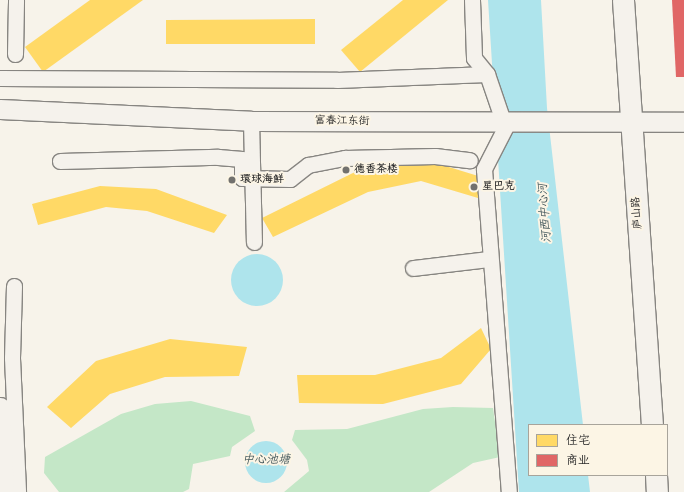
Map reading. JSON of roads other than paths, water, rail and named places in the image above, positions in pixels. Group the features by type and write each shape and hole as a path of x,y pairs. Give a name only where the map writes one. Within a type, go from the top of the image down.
{"main road":[{"name":"庐山路","path":"623,0 652,424"},
{"path":"656,476 657,492"}],"street":[{"path":"15,54 16,0"},
{"path":"472,0 474,58 487,74 499,124 484,169 489,259 509,492"},
{"path":"0,78 337,80 487,74"},
{"name":"富春江东街","path":"0,109 251,121 499,124 684,122"},
{"path":"251,121 254,242"},
{"path":"60,161 242,159 242,178 290,179 308,165 345,158 435,156 470,160"},
{"path":"413,268 489,259"},
{"path":"14,286 12,358 18,492"},
{"path":"0,406 4,492"}],"water":[{"name":"河西中心河","path":"488,0 541,0 547,108 583,424 528,424 528,476 588,476 590,492 519,492"},
{"path":"252,254 262,254 276,261 283,275 283,285 276,299 262,306 252,306 242,302 235,295 231,285 231,275 235,265 242,258"},
{"name":"中心池塘","path":"262,441 270,441 278,444 284,450 287,462 284,474 278,480 270,483 262,483 254,480 248,474 245,466 245,458 248,450 254,444"}],"place":[{"name":"德香茶楼","path":"346,170"},
{"name":"環球海鮮","path":"232,180"},
{"name":"星巴克","path":"474,187"}]}
